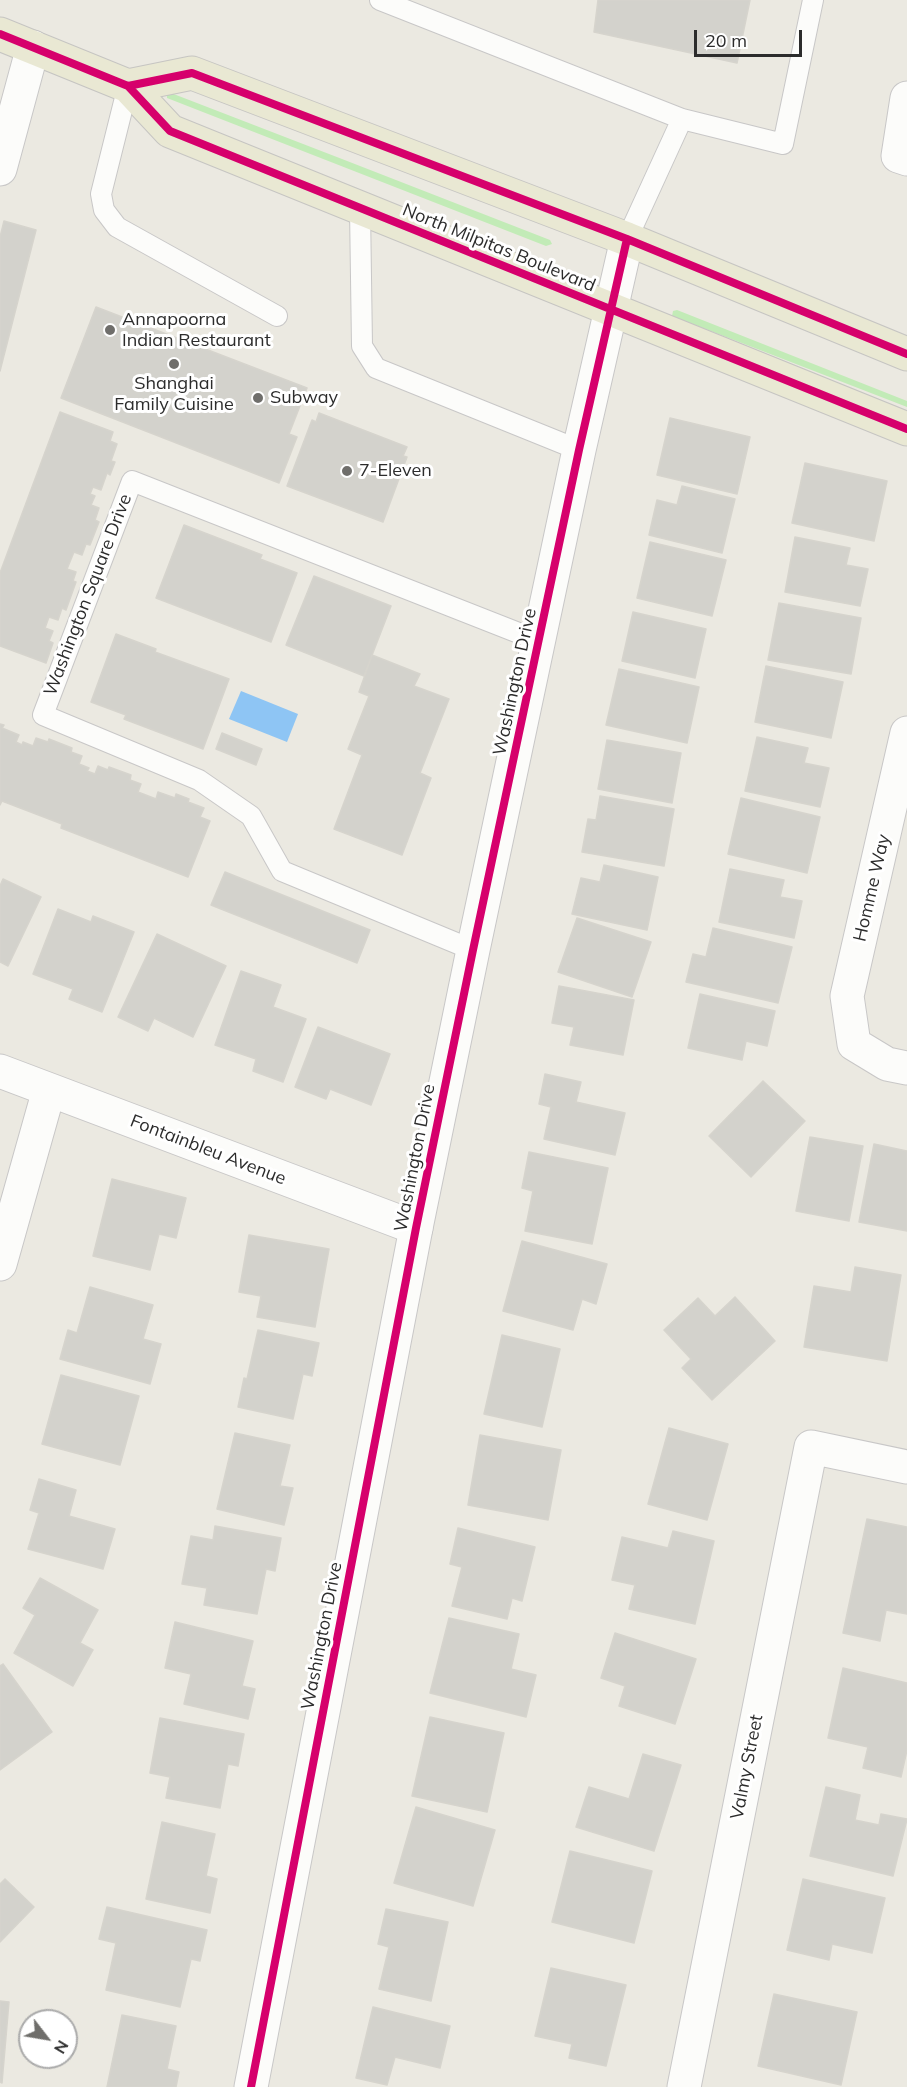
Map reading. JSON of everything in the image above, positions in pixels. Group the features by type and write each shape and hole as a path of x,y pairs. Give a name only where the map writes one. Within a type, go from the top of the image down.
{"main road":[{"name":"North Milpitas Boulevard","path":"0,34 128,86 170,131 907,429"},
{"path":"128,86 192,73 627,239 907,354"}],"street":[{"path":"0,169 33,47"},
{"path":"907,98 898,156 907,159"},
{"name":"Washington Drive","path":"251,2087 416,1228 579,450 627,239"},
{"name":"Homme Way","path":"907,733 847,996 855,1044 887,1064 907,1068"},
{"name":"Fontainbleu Avenue","path":"0,1071 416,1228"},
{"path":"0,1264 49,1090"},
{"name":"Valmy Street","path":"684,2087 811,1447 907,1467"}],"lane":[{"path":"380,0 682,119 783,144 813,0"},
{"path":"128,86 101,194 104,210 117,227 277,316"},
{"path":"627,239 682,119"},
{"path":"360,209 362,346 376,368 579,450"},
{"name":"Washington Square Drive","path":"473,950 282,871 250,816 199,780 43,715 132,481 539,641"}],"green space":[{"path":"167,93 550,240 552,244 546,246 167,98"},
{"path":"677,310 907,401 907,407 672,316 673,311"}],"water":[{"path":"241,691 298,714 287,742 229,719"}],"building":[{"path":"598,0 750,0 737,63 594,32"},
{"path":"4,221 36,230 0,371 0,237"},
{"path":"96,307 307,388 289,434 297,437 279,483 61,398"},
{"path":"60,412 113,432 110,441 117,444 111,461 115,462 110,475 107,473 101,490 93,487 90,494 95,496 91,505 99,508 95,520 99,522 90,545 86,544 82,555 74,552 67,569 76,572 73,581 76,582 66,610 62,608 58,620 49,617 45,628 53,631 49,641 53,643 46,663 0,646 0,573"},
{"name":"7-Eleven","path":"319,413 407,447 403,456 407,457 383,522 287,486 312,420 316,422"},
{"path":"670,418 750,437 737,494 657,475"},
{"path":"805,463 887,481 874,541 792,523"},
{"path":"682,486 735,499 722,553 649,535 657,500 677,505"},
{"path":"184,525 262,555 260,559 297,573 271,642 156,598"},
{"path":"795,537 850,548 846,565 868,569 860,606 785,592"},
{"path":"650,542 726,560 712,616 637,598"},
{"path":"314,576 391,606 364,676 286,645"},
{"path":"779,603 861,618 851,674 768,660"},
{"path":"633,612 706,629 695,678 622,661"},
{"path":"116,634 156,649 155,652 229,679 203,749 124,719 126,715 91,702"},
{"path":"372,655 420,674 414,686 449,699 420,773 431,778 402,855 334,829 362,755 348,749 369,696 359,692"},
{"path":"766,666 843,682 831,738 755,722"},
{"path":"619,669 699,687 687,743 606,725"},
{"path":"0,724 4,725 2,728 19,735 16,742 22,745 23,742 33,746 36,738 48,742 49,739 72,748 71,752 82,756 79,764 89,768 87,771 95,774 98,766 108,770 109,767 131,775 130,780 141,784 138,792 156,799 158,792 175,798 176,794 204,808 200,817 210,821 188,877 61,828 62,824 2,801 0,805"},
{"path":"222,733 262,749 256,765 216,749"},
{"path":"757,737 808,748 804,763 829,768 820,807 745,791"},
{"path":"607,740 681,753 672,803 598,789"},
{"path":"600,796 674,809 664,866 582,852 588,819 596,820"},
{"path":"741,798 820,817 807,873 728,854"},
{"path":"604,865 658,877 647,930 572,914 581,878 600,882"},
{"path":"730,869 784,880 780,897 802,901 794,938 719,922"},
{"path":"225,872 370,930 357,963 211,905"},
{"path":"3,879 41,897 8,966 0,962 0,886"},
{"path":"58,909 91,922 93,916 134,932 102,1012 69,999 73,989 33,974"},
{"path":"577,918 651,942 632,997 558,972"},
{"path":"713,928 792,947 778,1003 686,982 693,954 706,957"},
{"path":"157,934 226,966 193,1037 154,1018 148,1031 118,1017"},
{"path":"241,971 281,985 273,1007 306,1019 283,1082 253,1071 256,1059 215,1045"},
{"path":"559,986 634,1000 623,1055 570,1045 574,1027 552,1023"},
{"path":"700,994 775,1011 767,1046 746,1041 742,1060 688,1048"},
{"path":"318,1027 390,1054 371,1105 330,1089 326,1099 295,1087"},
{"path":"545,1074 581,1082 576,1102 625,1113 615,1155 544,1139 551,1107 539,1104"},
{"path":"763,1081 805,1121 751,1177 709,1136"},
{"path":"810,1137 863,1146 849,1221 796,1211"},
{"path":"874,1144 907,1151 907,1231 859,1222"},
{"path":"529,1152 608,1168 592,1244 525,1231 533,1191 522,1188"},
{"path":"112,1179 186,1198 176,1238 159,1234 150,1270 93,1256"},
{"path":"249,1235 329,1249 315,1327 257,1317 261,1296 239,1292"},
{"path":"522,1241 607,1264 596,1304 582,1299 573,1330 503,1311"},
{"path":"855,1267 901,1275 887,1361 804,1347 814,1286 851,1292"},
{"path":"90,1287 153,1305 143,1339 161,1344 150,1384 60,1359 68,1330 77,1333"},
{"path":"735,1297 775,1341 712,1400 682,1368 691,1359 664,1330 698,1298 715,1316"},
{"path":"258,1330 319,1343 312,1376 303,1374 293,1419 238,1407"},
{"path":"502,1335 560,1349 542,1427 484,1414"},
{"path":"61,1375 139,1396 120,1465 42,1444"},
{"path":"669,1428 728,1444 707,1520 648,1504"},
{"path":"235,1433 290,1445 280,1486 293,1488 284,1525 217,1509"},
{"path":"480,1435 561,1450 548,1520 468,1505"},
{"path":"39,1479 76,1490 69,1516 115,1529 103,1569 28,1549 39,1513 30,1510"},
{"path":"867,1519 907,1527 907,1614 886,1610 880,1641 843,1633"},
{"path":"215,1526 281,1538 275,1571 266,1569 257,1614 204,1605 207,1588 182,1584 191,1536 213,1540"},
{"path":"458,1528 535,1547 522,1601 512,1598 507,1619 452,1606 462,1567 450,1564"},
{"path":"673,1531 714,1541 695,1624 629,1609 635,1585 612,1580 622,1537 668,1548"},
{"path":"40,1578 98,1610 80,1643 93,1650 73,1686 14,1653 35,1615 23,1608"},
{"path":"449,1618 519,1634 511,1669 536,1675 526,1717 430,1693"},
{"path":"175,1622 253,1641 242,1686 255,1689 248,1719 184,1704 191,1674 165,1668"},
{"path":"615,1633 696,1659 675,1724 619,1706 625,1686 601,1678"},
{"path":"3,1664 52,1732 0,1770 0,1666"},
{"path":"843,1668 907,1683 907,1750 901,1777 863,1768 868,1747 828,1738"},
{"path":"430,1717 504,1733 487,1812 412,1796"},
{"path":"160,1718 244,1734 238,1766 228,1764 220,1808 166,1798 170,1777 150,1773"},
{"path":"643,1754 681,1765 654,1851 576,1827 589,1787 629,1799"},
{"path":"826,1787 860,1795 855,1820 879,1825 881,1814 907,1819 893,1876 810,1856"},
{"path":"416,1807 495,1830 473,1906 394,1883"},
{"path":"162,1822 215,1834 206,1876 217,1879 210,1913 146,1899"},
{"path":"570,1851 652,1871 634,1943 552,1922"},
{"path":"5,1879 34,1907 0,1942 0,1884"},
{"path":"803,1879 885,1898 872,1953 832,1944 829,1960 787,1950"},
{"path":"107,1907 207,1930 200,1961 191,1959 180,2007 106,1990 116,1943 99,1939"},
{"path":"386,1909 448,1922 431,2001 379,1989 389,1947 378,1944"},
{"path":"551,1968 626,1985 606,2066 569,2058 572,2044 535,2036"},
{"path":"774,1994 857,2012 841,2085 758,2066"},
{"path":"0,2001 9,2002 2,2083 0,2082"},
{"path":"373,2007 450,2026 440,2068 395,2057 387,2085 356,2078"},
{"path":"122,2015 176,2026 167,2069 179,2072 176,2087 107,2087"}],"cycle path":[{"path":"0,34 128,86 170,131 907,429"},
{"path":"128,86 192,73 627,239 907,354"},
{"path":"251,2087 416,1228 579,450 627,239"}],"place":[{"name":"Annapoorna Indian Restaurant","path":"110,330"},
{"name":"Shanghai Family Cuisine","path":"174,364"},
{"name":"Subway","path":"258,398"},
{"name":"7-Eleven","path":"347,471"}]}
